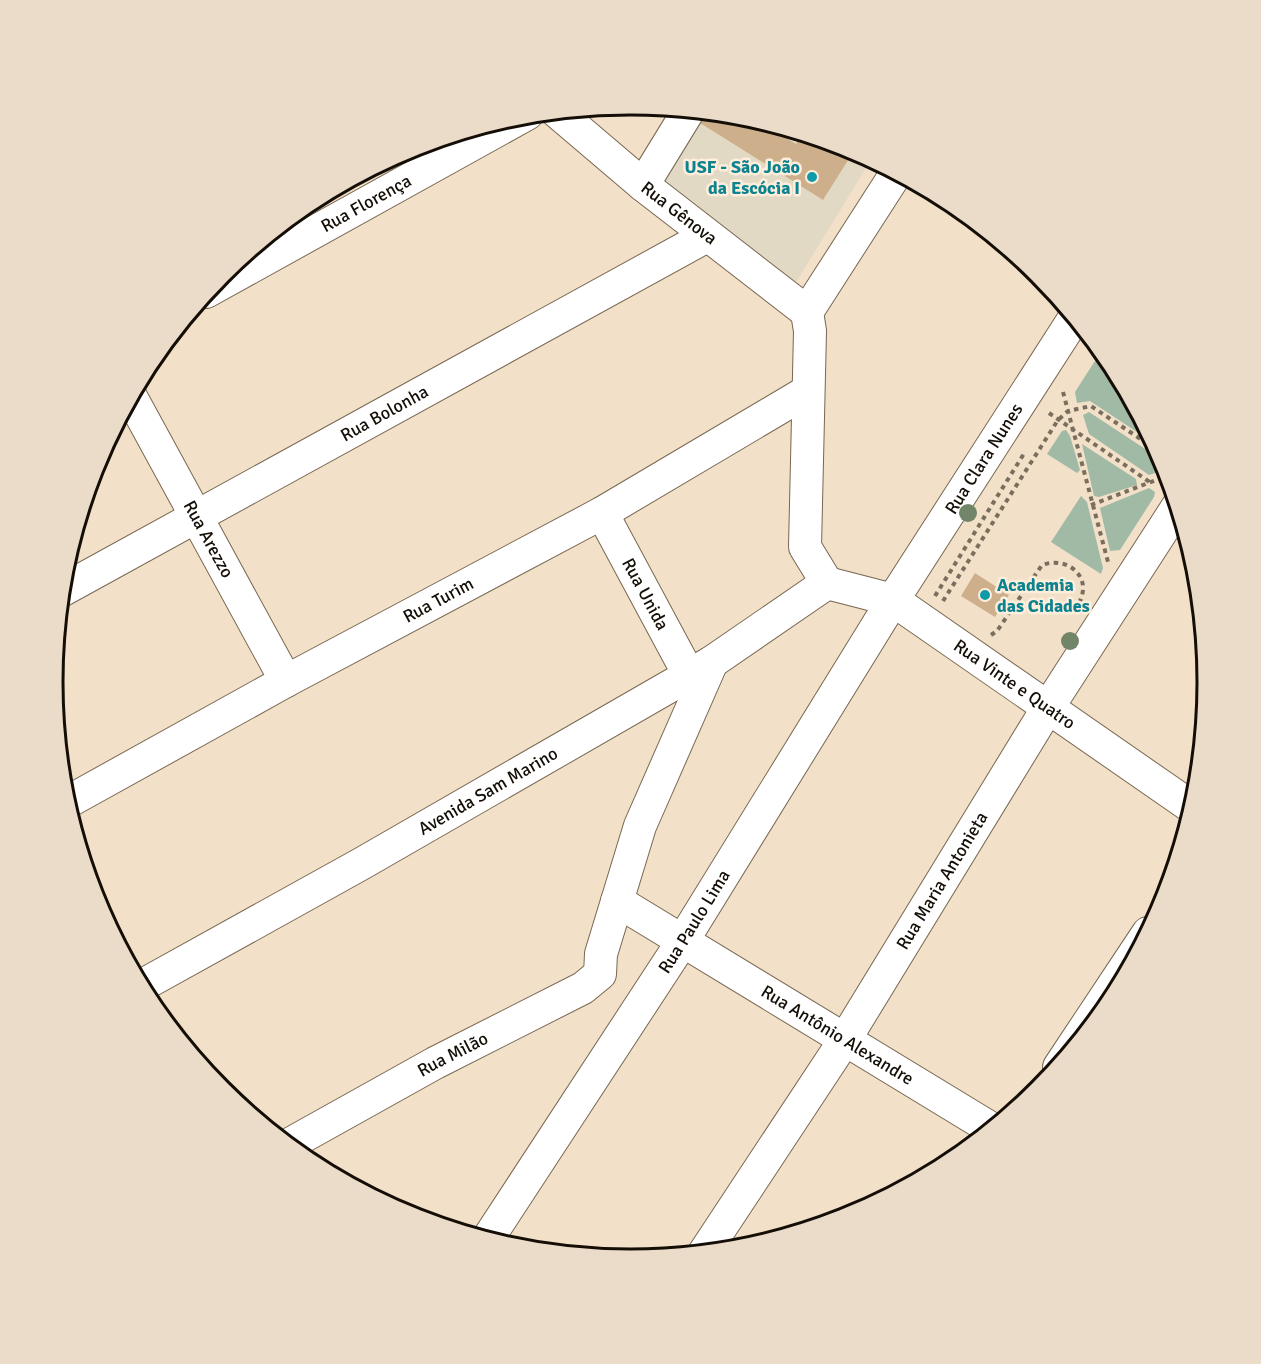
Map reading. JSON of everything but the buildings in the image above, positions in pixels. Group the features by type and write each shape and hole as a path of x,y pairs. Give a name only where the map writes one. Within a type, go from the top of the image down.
{"street":[{"path":"643,185 684,117"},
{"name":"Rua Gênova","path":"565,118 643,185 807,312"},
{"name":"Rua Florença","path":"233,277 497,131"},
{"path":"827,583 805,547 810,331 807,312 892,179"},
{"name":"Rua Bolonha","path":"72,586 707,236"},
{"name":"Rua Clara Nunes","path":"893,600 1070,324"},
{"name":"Rua Turim","path":"75,798 286,681 602,513 808,391"},
{"name":"Rua Arezzo","path":"135,405 286,681"},
{"name":"Rua Unida","path":"602,513 700,669"},
{"name":"Rua Maria Antonieta","path":"710,1244 844,1041 1047,709 1173,514"},
{"name":"Rua Vinte e Quatro","path":"827,583 893,600 1185,802"},
{"name":"Avenida Sam Marino","path":"149,982 361,864 700,669 827,583"},
{"name":"Rua Paulo Lima","path":"492,1232 682,942 893,600"},
{"name":"Rua Milão","path":"296,1140 435,1063 584,988 600,974 601,954 640,826 700,669"},
{"name":"Rua Antônio Alexandre","path":"617,901 985,1125"}],"path":[{"path":"1058,399 1069,382"},
{"path":"1063,392 1091,505 1111,571"},
{"path":"1043,423 1054,406"},
{"path":"942,604 944,597 1058,420 1068,411 1091,406 1144,441"},
{"path":"1049,413 1151,483"},
{"path":"932,601 1030,443"},
{"path":"1091,505 1160,479"},
{"path":"982,635 992,635 997,631 1035,572 1042,565 1053,561 1064,563 1082,579 1082,598 1076,607"}],"shaded area":[{"path":"693,118 741,125 777,134 813,145 867,167 779,310 648,197"}],"green space":[{"path":"1096,359 1122,398 1141,435 1090,401 1077,403 1075,392"},
{"path":"1089,412 1148,451 1158,472 1149,475 1089,434 1083,415"},
{"path":"1066,430 1080,470 1077,473 1047,454 1062,431"},
{"path":"1082,444 1136,479 1137,485 1099,497 1094,496"},
{"path":"1149,488 1155,492 1154,497 1120,550 1110,551 1100,508"},
{"path":"1081,496 1087,502 1103,568 1101,574 1051,542"}],"place":[{"name":"USF - São João da Escócia I","path":"812,177"},
{"name":"Academia das Cidades","path":"985,595"}]}
